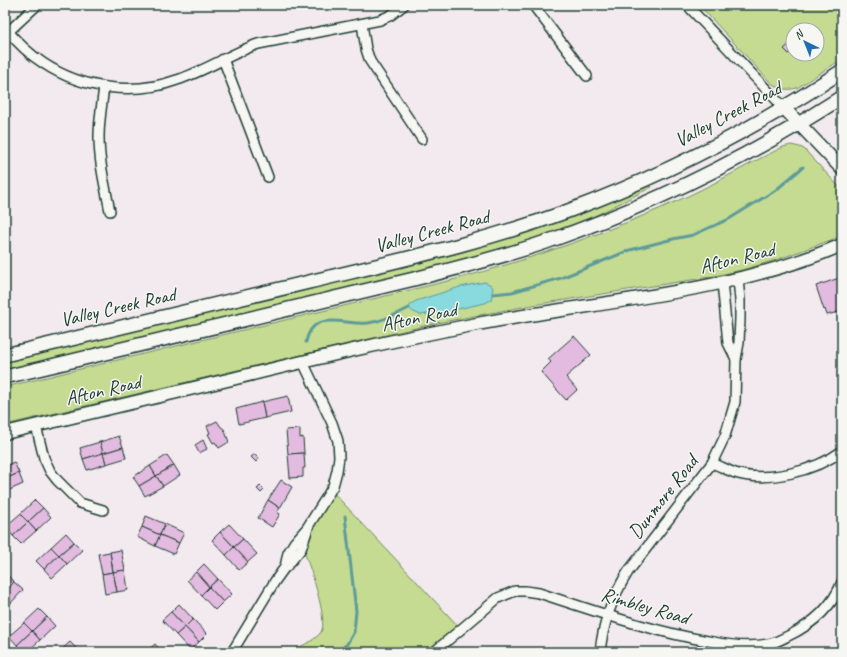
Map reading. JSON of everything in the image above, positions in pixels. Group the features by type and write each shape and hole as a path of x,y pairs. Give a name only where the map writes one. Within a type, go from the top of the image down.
{"main road":[{"name":"Valley Creek Road","path":"5,355 437,252 567,212 650,178 711,148 784,108 842,71"},
{"name":"Valley Creek Road","path":"5,377 422,277 523,249 588,227 650,201 732,162 799,124 842,97"}],"street":[{"path":"37,5 7,30 26,50 42,63 61,74 83,82 104,87 130,88 162,85 192,74 240,50 268,41 380,20 404,5"},
{"path":"533,5 587,76"},
{"path":"687,5 842,169"},
{"path":"362,24 366,49 370,61 422,138"},
{"path":"224,59 268,177"},
{"path":"104,87 100,119 100,153 102,172 110,211"},
{"name":"Afton Road","path":"5,434 303,362 472,325 648,296 738,279 799,261 842,245"},
{"name":"Dunmore Road","path":"600,652 603,628 616,593 628,572 712,463 725,436 734,402 736,359 739,344 740,300 738,279"},
{"name":"Dunmore Road","path":"722,282 728,343 736,359"},
{"path":"232,652 285,567 290,549 319,510 331,490 337,471 339,456 338,440 303,362"},
{"path":"36,426 44,458 50,471 57,480 80,503 103,510"},
{"path":"712,463 737,473 766,476 802,471 826,462 842,451"},
{"name":"Rimbley Road","path":"434,652 490,604 498,598 514,591 539,593 673,635 741,646 768,644 784,638 812,623 833,600 842,582"}],"green space":[{"path":"699,5 842,5 842,59 797,88 783,89 770,82"},
{"path":"791,145 804,149 842,190 842,236 776,260 742,270 710,277 533,305 437,323 5,425 5,387 452,280 512,263 572,243 659,209 700,190 783,147"},
{"path":"651,185 652,187 583,222 526,241 430,269 5,370 5,362 456,254 513,237 568,218"},
{"path":"331,490 461,629 434,652 287,652 310,642 318,636 323,625 320,603 302,546"}],"water":[{"path":"485,282 493,288 491,300 485,303 444,312 420,315 409,308 411,304 416,301 460,287"}],"building":[{"path":"842,277 842,311 827,315 816,286"},
{"path":"574,336 591,355 566,377 577,390 566,400 541,372 551,362 548,359"},
{"path":"288,396 291,412 265,418 262,402"},
{"path":"262,402 265,418 239,424 236,409"},
{"path":"217,421 224,429 229,442 219,448 215,442 213,443 208,434 210,433 207,426"},
{"path":"300,429 300,438 303,437 304,453 288,454 286,430"},
{"path":"119,436 123,447 103,453 100,442"},
{"path":"203,440 207,449 199,453 195,445"},
{"path":"100,442 103,453 83,459 80,448"},
{"path":"123,447 126,458 106,464 103,453"},
{"path":"103,453 106,464 87,470 83,459"},
{"path":"304,453 305,468 303,468 303,477 290,478 288,454"},
{"path":"255,454 259,458 256,462 251,457"},
{"path":"167,455 174,465 156,476 150,466"},
{"path":"14,462 19,473 5,479 5,466"},
{"path":"174,465 180,475 163,486 156,476"},
{"path":"150,466 156,476 139,486 133,477"},
{"path":"19,473 23,484 5,492 5,479"},
{"path":"156,476 163,486 145,496 139,486"},
{"path":"281,480 292,487 280,508 268,500"},
{"path":"260,486 264,490 261,493 257,489"},
{"path":"35,500 43,508 28,522 20,514"},
{"path":"268,500 280,508 277,512 280,514 272,527 258,518"},
{"path":"43,508 51,517 36,531 28,522"},
{"path":"20,514 28,522 13,536 5,527"},
{"path":"146,516 165,524 160,535 142,527"},
{"path":"28,522 36,531 21,544 13,536"},
{"path":"165,524 184,533 179,543 160,535"},
{"path":"229,524 243,539 234,547 220,532"},
{"path":"142,527 160,535 155,546 137,537"},
{"path":"220,532 234,547 226,555 212,540"},
{"path":"66,533 74,542 59,555 51,547"},
{"path":"160,535 179,543 174,554 155,546"},
{"path":"243,539 257,554 248,562 234,547"},
{"path":"74,542 82,550 67,564 59,555"},
{"path":"51,547 59,555 44,569 36,561"},
{"path":"234,547 248,562 239,570 226,555"},
{"path":"121,550 125,570 113,572 110,552"},
{"path":"110,552 113,572 102,574 98,554"},
{"path":"59,555 67,564 52,578 44,569"},
{"path":"204,564 218,579 209,587 196,572"},
{"path":"125,570 128,590 117,592 113,572"},
{"path":"113,572 117,592 105,594 102,574"},
{"path":"196,572 209,587 201,595 187,580"},
{"path":"6,574 14,582 5,592 5,575"},
{"path":"218,579 232,594 223,602 209,587"},
{"path":"14,582 23,590 9,605 5,602 5,592"},
{"path":"209,587 223,602 215,610 201,595"},
{"path":"179,604 193,619 185,627 171,612"},
{"path":"39,609 47,617 32,631 24,623"},
{"path":"171,612 185,627 176,635 162,620"},
{"path":"47,617 55,626 40,640 32,631"},
{"path":"193,619 207,634 199,642 185,627"},
{"path":"24,623 32,631 17,645 9,636"},
{"path":"185,627 199,642 190,650 176,635"},
{"path":"32,631 40,640 27,652 24,652 17,645"},
{"path":"70,642 78,650 76,652 59,652"},
{"path":"155,644 162,652 146,652"}],"waterway":[{"path":"493,294 512,292 561,278 630,250 693,235 729,219 776,190 803,167"},
{"path":"306,342 315,325 323,322 368,323 379,321 409,308"},
{"path":"338,652 347,644 354,632 356,611 345,516"}]}
